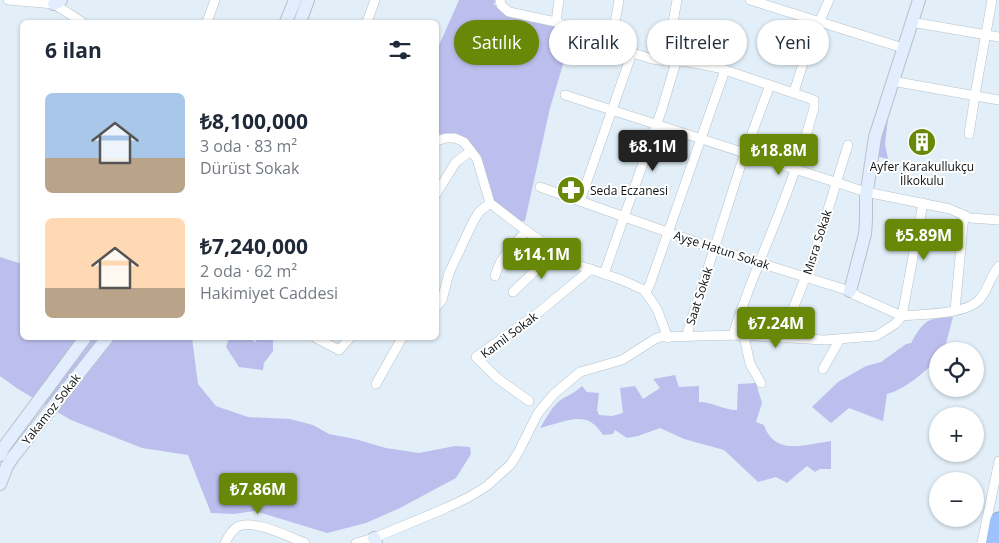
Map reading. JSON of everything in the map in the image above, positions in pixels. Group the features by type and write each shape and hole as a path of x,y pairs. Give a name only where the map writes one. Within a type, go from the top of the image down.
{"highway":[{"path":"995,543 999,521"}],"main road":[{"path":"287,20 295,0"},
{"path":"301,20 308,0"},
{"path":"850,291 865,234 866,192 875,137 919,0"},
{"name":"Yakamoz Sokak","path":"0,455 84,340"},
{"name":"Yakamoz Sokak","path":"0,484 14,457 105,340"}],"street":[{"path":"8,0 58,2 80,20"},
{"path":"208,20 215,0"},
{"path":"368,20 375,0"},
{"path":"500,0 501,5 509,12 549,21"},
{"path":"556,20 559,0"},
{"path":"615,20 619,0"},
{"path":"673,20 677,0"},
{"path":"750,0 772,3 813,20"},
{"path":"819,20 829,0"},
{"path":"969,134 974,95 992,0"},
{"path":"912,22 999,37"},
{"path":"829,25 903,48"},
{"path":"580,201 628,65"},
{"path":"604,274 657,124 675,65"},
{"path":"703,65 726,70 814,100 814,108 796,169 743,302 733,336"},
{"path":"794,92 803,65"},
{"path":"646,292 726,70"},
{"path":"892,81 999,100"},
{"name":"Saat Sokak","path":"686,337 745,152 770,85"},
{"path":"565,95 866,192 950,209 980,220 999,220"},
{"path":"439,140 455,138 464,142 478,164 490,203 527,231 572,263 622,280 646,292 657,309 668,338"},
{"name":"Mısra Sokak","path":"782,338 806,278 848,145"},
{"path":"439,189 456,162 471,151"},
{"name":"Ayşe Hatun Sokak","path":"540,187 715,249 850,291 902,316"},
{"path":"439,303 442,300 449,273 473,222 479,212 490,203"},
{"path":"356,543 375,541 461,501 487,486 511,464 546,402 580,372 622,360 655,339 744,336 824,340 876,336 895,324 902,316 923,203"},
{"path":"955,310 964,215"},
{"path":"495,276 497,267 506,253 527,231"},
{"path":"513,292 556,251"},
{"path":"902,316 955,310 974,304 980,300 999,266"},
{"name":"Kamil Sokak","path":"529,401 497,378 476,357 538,313 591,270"},
{"path":"744,336 750,364 761,383"},
{"path":"824,368 840,339"},
{"path":"320,340 339,350 348,340"},
{"path":"376,384 401,340"},
{"path":"982,543 999,461"},
{"path":"225,543 230,533 237,527 250,525 305,543"}],"shaded area":[{"path":"459,0 495,0 494,5 522,12 549,22 549,65 563,65 550,108 525,221 520,221 493,202 464,139 453,135 439,134 439,45"},
{"path":"882,118 888,119 885,144 888,159 872,155"},
{"path":"0,257 20,263 20,340 192,340 198,384 216,406 248,417 290,419 313,425 329,434 386,448 419,453 455,446 470,447 471,454 456,478 400,508 366,523 327,533 255,511 234,514 211,513 188,455 142,448 71,420 18,389 0,376"},
{"path":"953,317 946,342 929,342 929,368 907,385 887,394 883,421 849,408 831,423 812,407 838,382 866,366 881,362 906,344 911,343 923,325 937,318"},
{"path":"228,340 252,340 257,343 255,340 273,340 273,351 264,363 263,370 239,367 226,347"},
{"path":"675,375 679,387 699,386 699,402 732,410 737,410 738,384 756,383 762,403 756,422 764,425 769,435 783,445 802,446 831,441 831,469 820,469 815,472 807,466 787,483 776,477 758,482 724,450 684,439 660,428 627,438 615,430 613,434 603,435 594,424 580,419 540,428 555,405 582,386 587,392 599,393 597,410 599,415 612,416 623,413 620,388 635,386 643,399 660,388 653,379"}],"place":[{"name":"Ayfer Karakullukçu İlkokulu","path":"922,142"},
{"name":"Seda Eczanesi","path":"571,190"}]}
